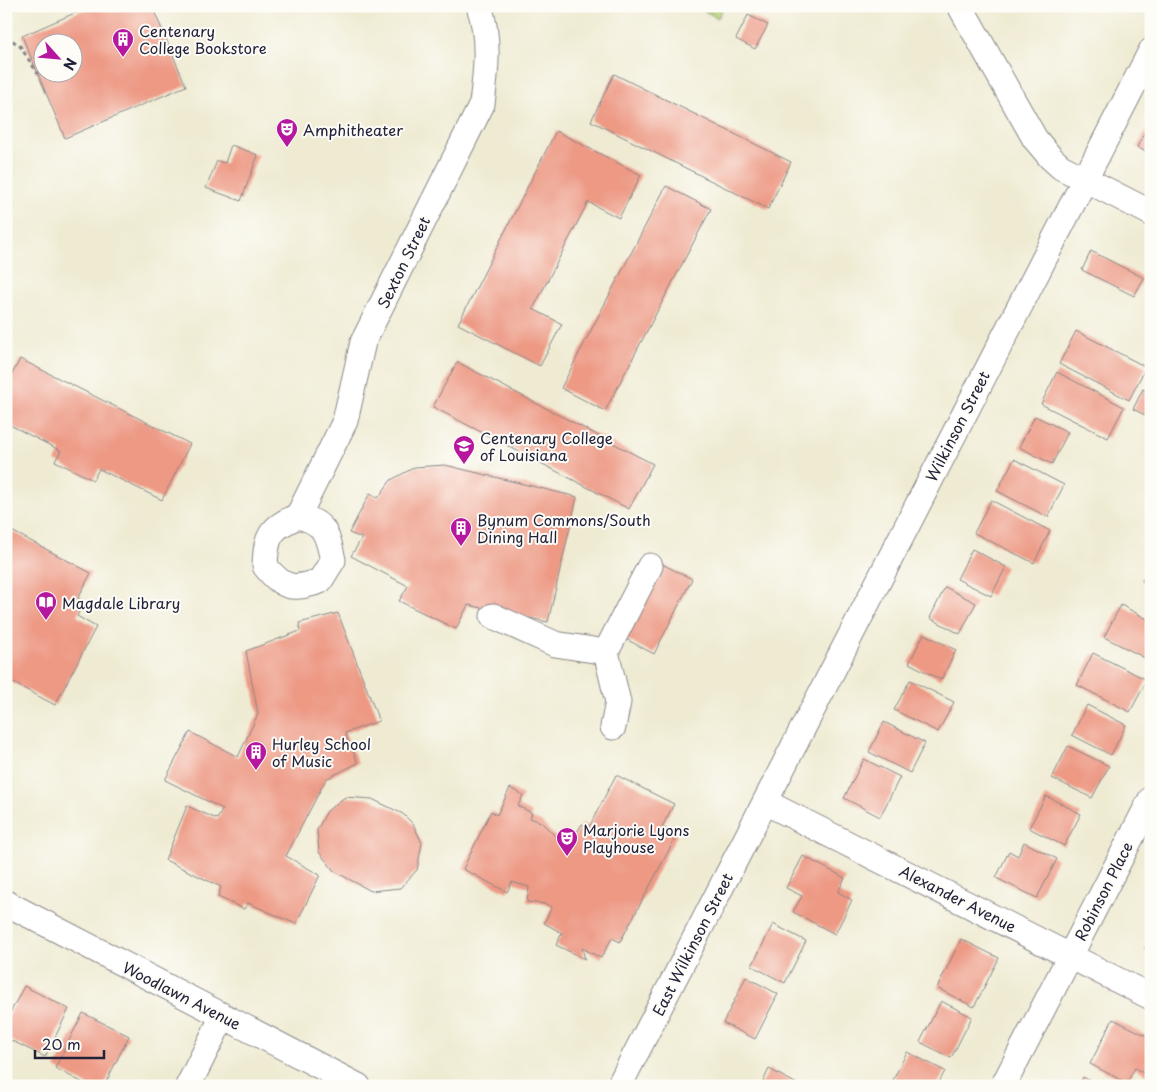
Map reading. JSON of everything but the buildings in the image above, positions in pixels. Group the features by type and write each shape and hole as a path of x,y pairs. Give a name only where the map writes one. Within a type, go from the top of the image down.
{"street":[{"name":"Sexton Street","path":"298,516 345,421 364,342 482,104 486,76 486,42 479,6"},
{"path":"960,6 1034,139 1051,158 1084,179 1151,213"},
{"name":"Wilkinson Street","path":"764,802 1151,51"},
{"path":"613,727 618,702 606,652 650,566"},
{"path":"493,616 555,644 606,652"},
{"name":"Robinson Place","path":"1004,1086 1151,799"},
{"name":"Alexander Avenue","path":"764,802 945,891 1151,997"},
{"name":"East Wilkinson Street","path":"619,1086 764,802"},
{"name":"Woodlawn Avenue","path":"6,903 358,1086"},
{"path":"188,1086 224,1016"}],"path":[{"path":"6,36 20,46 32,65"}],"green space":[{"path":"695,6 724,6 718,18"}],"place":[{"name":"Centenary College Bookstore","path":"123,58"},
{"name":"Amphitheater","path":"287,148"},
{"name":"Centenary College of Louisiana","path":"464,465"},
{"name":"Bynum Commons/South Dining Hall","path":"461,547"},
{"name":"Magdale Library","path":"46,621"},
{"name":"Hurley School of Music","path":"256,771"},
{"name":"Marjorie Lyons Playhouse","path":"567,857"}]}
